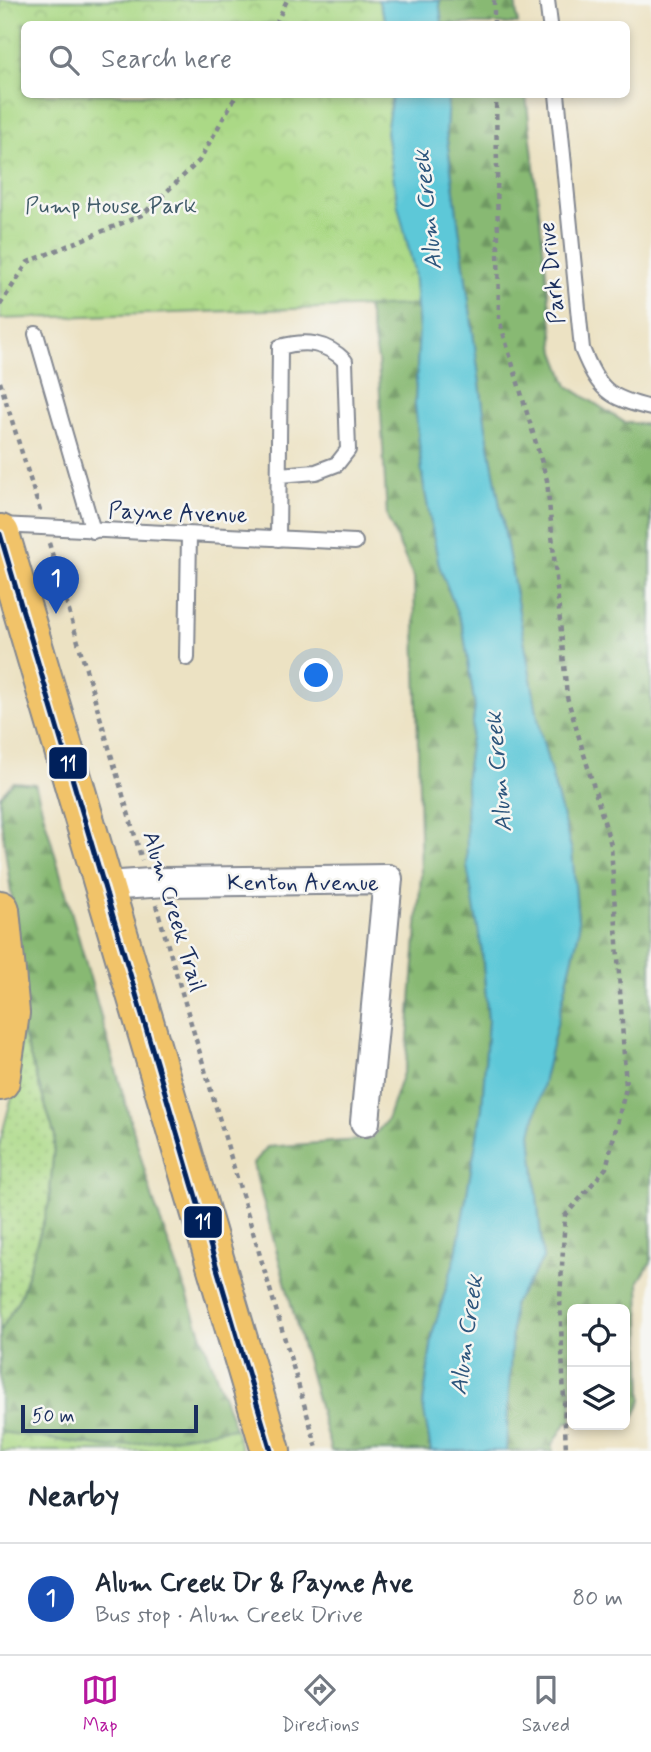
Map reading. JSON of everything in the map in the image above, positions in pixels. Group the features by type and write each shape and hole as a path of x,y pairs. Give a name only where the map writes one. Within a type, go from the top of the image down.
{"main road":[{"path":"0,534 266,1447"},
{"path":"0,910 10,1013 0,1081"}],"street":[{"name":"Kenton Avenue","path":"104,886 388,879 365,1122"}],"lane":[{"path":"547,0 550,21"},
{"name":"Park Drive","path":"557,98 582,349 593,376 618,400 651,408"},
{"path":"36,334 93,531"},
{"path":"278,539 280,347 298,342 331,346 345,361 348,450 337,464 316,472 279,475"},
{"name":"Payne Avenue","path":"0,525 44,525 93,531 355,542"},
{"path":"187,658 189,535"}],"path":[{"path":"277,21 287,0"},
{"path":"494,0 494,21"},
{"path":"0,305 28,262 142,215 199,161 235,98"},
{"path":"496,98 499,319 547,480 567,697 611,845 626,1088 606,1168 565,1216 560,1299 566,1451"},
{"name":"Alum Creek Trail","path":"0,382 318,1451"}],"green space":[{"name":"Pump House Park","path":"0,0 394,0 401,21 21,21 21,98 417,98 439,304 0,319"},
{"path":"439,0 515,0 518,21 442,21"},
{"path":"448,98 526,98 555,352 568,386 624,422 651,425 651,1262 639,1281 642,1400 630,1424 630,1304 567,1304 567,1422 553,1444 553,1451 506,1451 513,1305 543,1259 531,1134 579,931 572,852 541,735 486,428 446,132"},
{"path":"332,229 414,270 419,330 415,404 423,481 439,565 463,628 475,707 466,776 488,1020 482,1109 456,1255 433,1332 423,1404 431,1451 331,1451 253,1164 267,1147 371,1139 387,1120 406,1064 421,876 414,578 387,517 378,360 367,306"},
{"path":"13,782 35,784 153,1200 235,1428 111,1448 0,1432 0,1332 21,1295 49,1203 55,1136 21,1028 17,936 0,812 0,796"},
{"path":"21,1028 55,1136 49,1203 21,1295 0,1332 0,1142 16,1081"},
{"path":"235,1428 242,1451 0,1451 0,1432 111,1448"}],"water":[{"path":"378,0 439,0 442,21 386,21"},
{"name":"Alum Creek","path":"392,98 448,98 446,132 486,428 541,735 572,852 579,931 531,1134 543,1259 513,1305 506,1451 431,1451 423,1405 433,1332 456,1255 482,1109 488,1020 482,951 467,866 466,776 475,707 463,628 439,565 423,481 415,404 419,330 414,270 398,206 386,132"}],"transit line":[{"name":"11","path":"0,534 271,1451"}],"place":[{"name":"Alum Creek Dr & Payne Ave","path":"56,614"}]}
